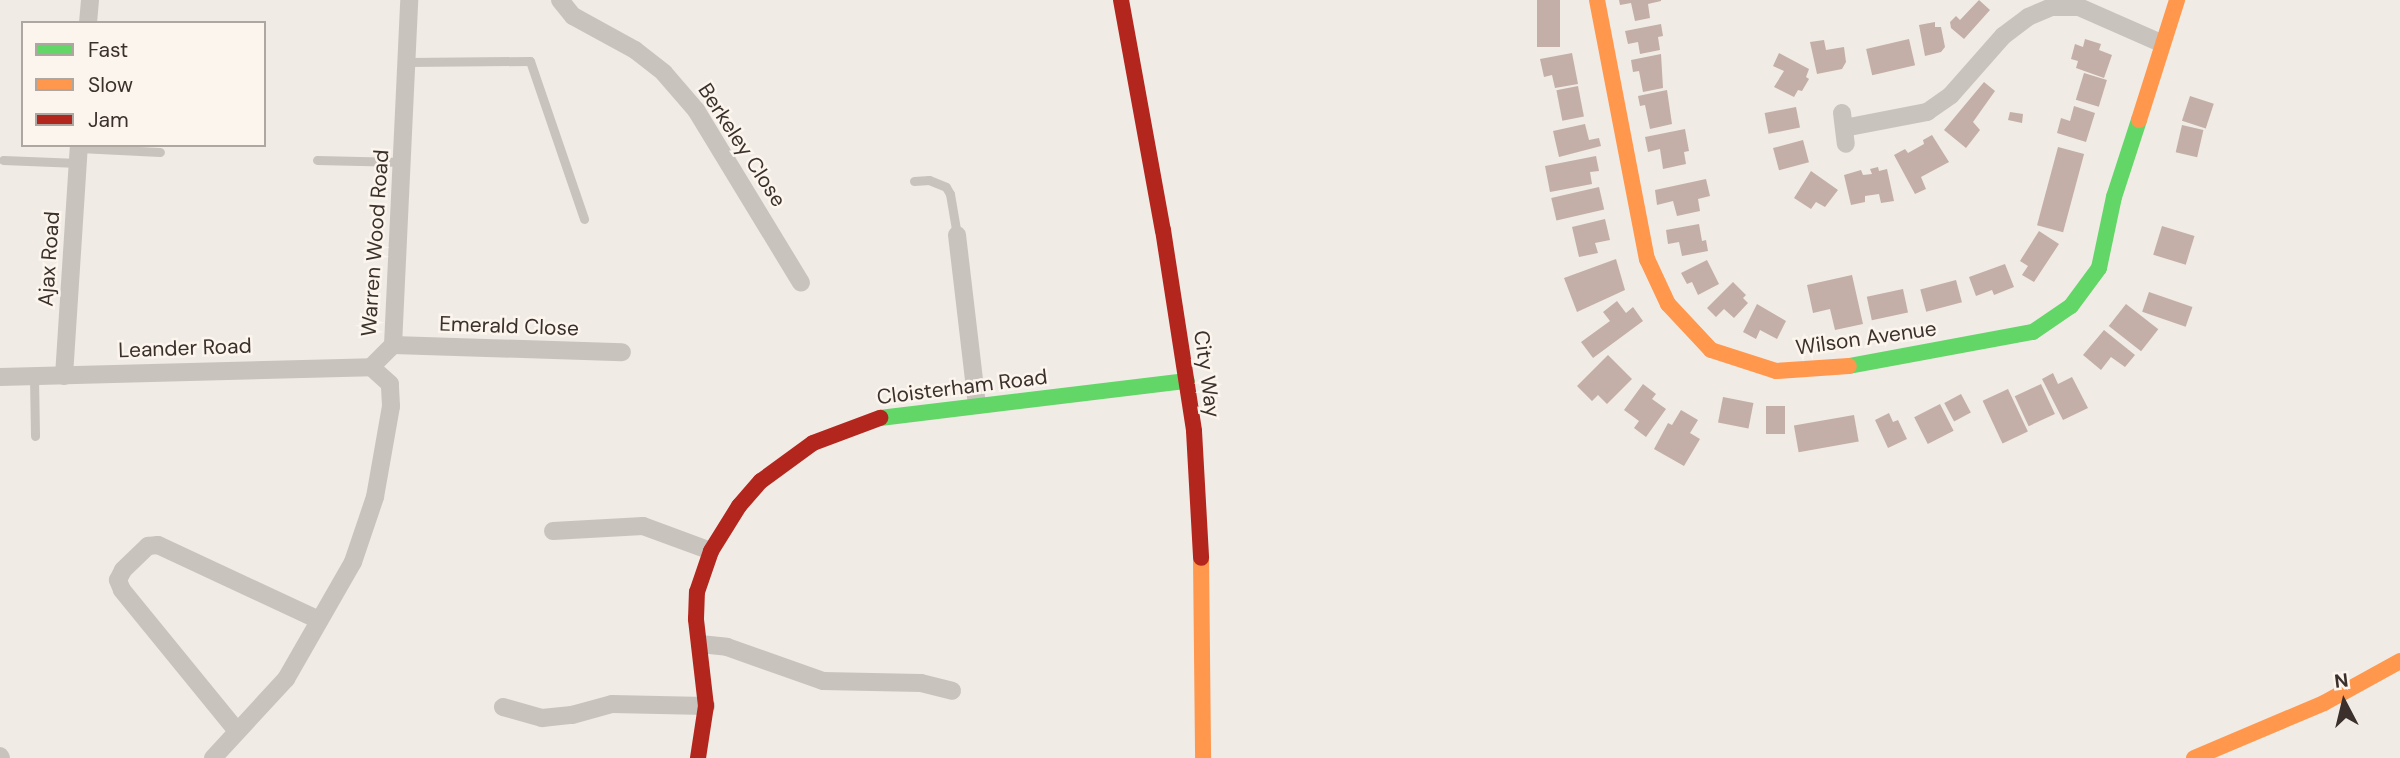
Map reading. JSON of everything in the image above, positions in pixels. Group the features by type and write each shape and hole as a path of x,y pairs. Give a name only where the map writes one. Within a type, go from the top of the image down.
{"street":[{"path":"88,21 90,0"},
{"name":"Warren Wood Road","path":"213,758 286,679 353,562 375,497 391,406 390,384 372,367 393,345 409,0"},
{"name":"Berkeley Close","path":"560,0 573,16 635,50 664,73 696,110 801,283"},
{"name":"City Way","path":"1121,0 1187,381 1198,478 1203,758"},
{"name":"Wilson Avenue","path":"1597,0 1647,259 1668,304 1711,350 1776,372 1842,367 2033,332 2071,306 2099,268 2114,197 2161,43 2177,0"},
{"path":"1844,129 1927,111 1951,94 2003,36 2028,17 2051,7 2080,7 2161,43"},
{"name":"Ajax Road","path":"64,376 79,152"},
{"path":"957,235 977,405"},
{"name":"Emerald Close","path":"393,345 622,352"},
{"name":"Leander Road","path":"0,377 372,367"},
{"name":"Cloisterham Road","path":"698,758 706,706 696,619 697,592 711,551 739,506 761,481 813,443 874,419 1187,381"},
{"path":"553,531 643,526 711,551"},
{"path":"237,731 122,590 118,580 123,570 148,546 158,545 319,620"},
{"path":"700,644 727,647 823,681 920,683 952,691"},
{"path":"2194,758 2325,704 2400,661"},
{"path":"503,708 542,719 572,715 612,704 706,706"}],"lane":[{"path":"408,62 530,61 584,219"},
{"path":"4,160 79,152 160,152"},
{"path":"317,160 403,162"},
{"path":"914,181 929,180 946,187 950,194 957,235"},
{"path":"34,377 35,436"}],"building":[{"path":"1537,0 1560,0 1560,47 1537,47"},
{"path":"1619,0 1661,1 1648,4 1650,18 1635,21 1631,3 1620,5"},
{"path":"1979,0 1990,10 1964,39 1951,28 1950,22 1956,16 1960,20"},
{"path":"1935,22 1935,27 1941,27 1945,47 1941,52 1925,56 1919,25"},
{"path":"1661,24 1663,36 1658,37 1660,50 1640,54 1638,42 1628,44 1625,31"},
{"path":"1909,39 1915,65 1872,75 1866,49"},
{"path":"2085,39 2101,44 2099,50 2112,55 2104,78 2076,68 2078,61 2071,59 2075,44 2083,47"},
{"path":"1824,40 1826,50 1844,47 1846,62 1842,69 1817,74 1810,42"},
{"path":"1572,53 1578,84 1555,88 1552,75 1544,77 1540,59"},
{"path":"1779,53 1809,69 1806,77 1809,79 1802,91 1798,90 1794,97 1774,87 1784,71 1773,66"},
{"path":"1661,54 1663,88 1643,92 1639,71 1633,72 1631,60"},
{"path":"2084,73 2107,80 2099,107 2076,100"},
{"path":"1984,82 1995,91 1973,122 1980,130 1966,148 1944,130"},
{"path":"1578,86 1584,116 1562,121 1556,90"},
{"path":"1667,90 1672,124 1650,129 1645,105 1640,106 1638,96"},
{"path":"2190,96 2214,104 2206,128 2182,121"},
{"path":"2074,106 2095,113 2086,142 2057,133 2061,118 2070,121"},
{"path":"1796,107 1800,128 1769,134 1765,113"},
{"path":"2010,112 2023,114 2022,123 2008,120"},
{"path":"1585,124 1589,140 1599,138 1601,146 1559,157 1553,131"},
{"path":"2182,125 2203,130 2197,157 2176,152"},
{"path":"1685,129 1689,151 1684,152 1686,164 1663,169 1660,149 1648,152 1645,137"},
{"path":"1932,135 1949,162 1921,177 1926,189 1915,194 1894,155 1905,149 1908,153 1924,144 1923,140"},
{"path":"1803,140 1809,162 1779,170 1773,148"},
{"path":"2058,147 2084,154 2063,232 2037,225"},
{"path":"1596,156 1599,171 1590,172 1592,184 1550,192 1545,166"},
{"path":"1878,167 1879,171 1887,169 1894,201 1881,203 1879,194 1865,196 1865,202 1851,205 1844,175 1861,170 1863,175 1872,174 1870,169"},
{"path":"1811,171 1838,190 1825,207 1816,202 1811,209 1794,198"},
{"path":"1706,179 1710,196 1698,199 1700,211 1677,216 1673,201 1657,205 1655,190"},
{"path":"1599,187 1604,209 1556,220 1551,198"},
{"path":"1605,219 1610,240 1595,243 1598,253 1579,257 1572,227"},
{"path":"1699,224 1702,241 1706,240 1708,251 1682,256 1679,242 1668,244 1666,230"},
{"path":"2162,226 2195,236 2186,265 2153,255"},
{"path":"2039,231 2059,244 2034,282 2022,275 2028,266 2020,261"},
{"path":"1616,259 1625,290 1577,312 1564,278"},
{"path":"1707,260 1719,284 1698,295 1692,282 1687,284 1681,273"},
{"path":"2005,264 2014,287 1994,295 1992,290 1976,296 1969,277"},
{"path":"1852,275 1863,324 1835,330 1830,309 1813,313 1807,285"},
{"path":"1956,280 1962,302 1926,312 1920,290"},
{"path":"1733,282 1746,295 1743,298 1748,303 1734,318 1724,309 1716,317 1707,308"},
{"path":"1903,289 1908,312 1872,320 1867,297"},
{"path":"2149,292 2192,307 2186,327 2142,312"},
{"path":"1617,301 1626,313 1633,307 1643,321 1593,358 1581,342 1610,321 1603,312"},
{"path":"1757,304 1786,321 1777,339 1760,330 1756,339 1743,332"},
{"path":"2126,304 2158,329 2141,351 2109,326"},
{"path":"2104,330 2135,355 2125,367 2111,357 2101,370 2083,355"},
{"path":"1608,355 1632,379 1607,404 1598,395 1592,401 1577,386"},
{"path":"2053,373 2058,384 2072,377 2088,408 2063,420 2042,379"},
{"path":"1643,384 1656,394 1652,399 1666,409 1646,437 1634,428 1639,421 1624,410"},
{"path":"2041,384 2055,414 2029,426 2015,396"},
{"path":"2008,389 2028,432 2002,443 1983,401"},
{"path":"1961,394 1971,413 1954,421 1944,403"},
{"path":"1723,397 1753,403 1748,428 1718,423"},
{"path":"1940,404 1954,431 1928,444 1914,417"},
{"path":"1766,406 1785,406 1785,434 1766,434"},
{"path":"1681,410 1698,420 1690,433 1700,439 1684,466 1654,449 1668,423 1672,425"},
{"path":"1889,413 1893,422 1898,420 1907,439 1888,448 1875,420"},
{"path":"1854,415 1859,442 1799,452 1794,426"}],"traffic: fast":[{"path":"1849,366 2033,332 2071,306 2099,268 2114,197 2139,120"},
{"path":"880,418 1187,381"}],"traffic: slow":[{"path":"1597,0 1647,259 1668,304 1711,350 1776,371 1849,366"},
{"path":"2139,120 2177,0"},
{"path":"1201,558 1203,758"},
{"path":"2194,758 2324,703 2400,661"}],"traffic: jam":[{"path":"1121,0 1163,230 1194,431 1201,558"},
{"path":"698,758 706,706 696,619 697,592 711,551 739,506 761,481 813,443 880,418"}]}
